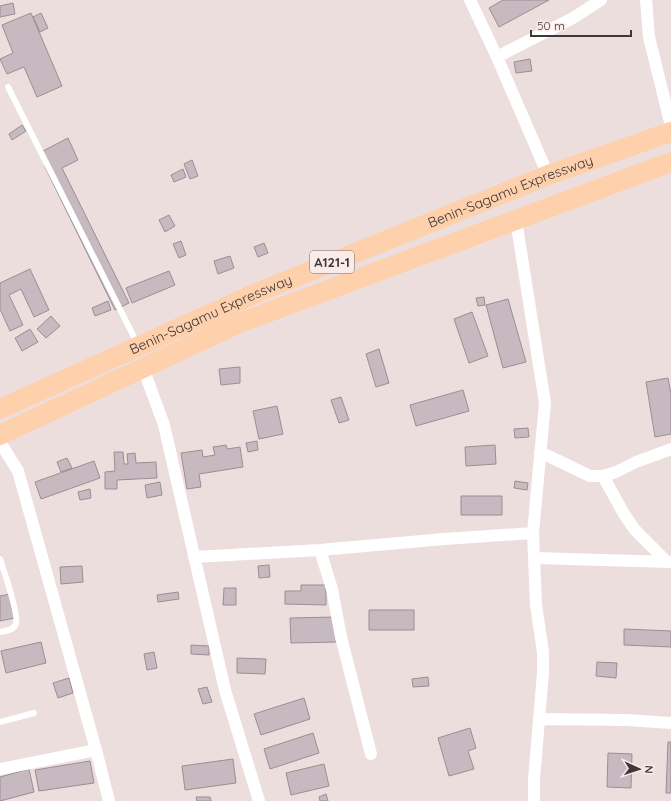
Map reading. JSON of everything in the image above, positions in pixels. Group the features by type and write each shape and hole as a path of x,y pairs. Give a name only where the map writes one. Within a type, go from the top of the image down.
{"highway":[{"name":"Benin-Sagamu Expressway","path":"1,407 262,291 548,175 671,132"},
{"name":"A121-1","path":"0,435 237,324 671,162"}],"street":[{"path":"470,0 497,57 548,175"},
{"path":"497,57 573,18 601,0"},
{"path":"646,0 649,37 671,126"},
{"path":"516,220 545,403 533,533 536,605 543,652 543,673 534,780 534,801"},
{"path":"144,368 164,425 225,690 259,801"},
{"path":"0,442 18,471 109,801"},
{"path":"540,452 590,476 603,476 671,449"},
{"path":"603,476 624,514 635,530 669,562"},
{"path":"194,557 320,550 533,533"},
{"path":"320,550 332,589 341,637 371,754"},
{"path":"535,558 669,562"},
{"path":"540,719 626,720 671,723"},
{"path":"0,769 96,750"}],"lane":[{"path":"8,87 139,346"},
{"path":"0,559 8,584 16,624 12,629 0,632"},
{"path":"0,722 34,713"}],"building":[{"path":"503,0 549,0 499,27 489,8"},
{"path":"13,3 15,14 0,17 0,6"},
{"path":"31,13 62,86 37,97 24,67 7,74 0,59 13,53 2,25"},
{"path":"41,13 48,28 40,32 33,17"},
{"path":"530,59 532,71 516,73 514,62"},
{"path":"22,125 26,131 12,140 9,134"},
{"path":"68,138 78,160 62,168 129,303 115,310 45,167 43,151"},
{"path":"192,160 198,176 190,179 184,164"},
{"path":"183,169 186,177 174,182 171,175"},
{"path":"169,215 175,226 165,232 159,220"},
{"path":"181,241 186,255 179,258 173,244"},
{"path":"264,243 268,253 258,257 254,247"},
{"path":"230,256 234,268 218,274 214,261"},
{"path":"30,269 49,310 34,317 21,289 9,295 23,325 10,331 0,309 0,283"},
{"path":"169,271 175,285 132,303 126,288"},
{"path":"484,297 485,305 478,306 476,298"},
{"path":"508,299 526,362 503,368 486,305"},
{"path":"108,301 111,310 95,316 92,308"},
{"path":"472,312 488,356 469,363 454,319"},
{"path":"51,316 60,326 46,338 37,329"},
{"path":"30,329 38,342 22,351 15,338"},
{"path":"379,349 389,383 376,387 366,354"},
{"path":"240,367 240,383 221,385 219,369"},
{"path":"668,378 671,394 671,434 655,437 646,382"},
{"path":"463,390 469,411 416,426 410,405"},
{"path":"341,397 349,420 339,423 331,400"},
{"path":"277,406 283,434 259,439 253,411"},
{"path":"528,428 529,437 515,438 514,429"},
{"path":"257,441 258,450 248,452 246,443"},
{"path":"226,445 227,449 240,447 243,467 199,474 201,487 187,489 181,453 202,450 203,457 215,455 213,447"},
{"path":"495,445 496,464 466,466 465,447"},
{"path":"114,452 123,452 124,464 128,464 127,454 135,453 136,463 156,462 157,478 117,480 117,489 105,489 105,472 115,471"},
{"path":"67,458 72,468 61,472 57,462"},
{"path":"94,461 100,478 41,499 35,482"},
{"path":"515,481 528,483 527,490 514,488"},
{"path":"160,482 162,495 147,498 145,485"},
{"path":"90,489 91,498 80,500 78,492"},
{"path":"461,496 502,496 502,515 461,515"},
{"path":"269,565 270,577 259,578 258,566"},
{"path":"82,566 83,582 61,584 60,567"},
{"path":"301,585 326,585 326,605 285,604 285,591 301,591"},
{"path":"224,588 236,588 236,605 223,605"},
{"path":"178,592 179,599 158,602 157,595"},
{"path":"10,594 15,618 0,621 0,596"},
{"path":"369,610 414,610 414,630 369,630"},
{"path":"336,617 337,642 291,643 290,618"},
{"path":"624,629 671,631 671,647 624,645"},
{"path":"41,642 46,663 6,673 1,651"},
{"path":"191,645 209,646 209,655 191,654"},
{"path":"154,652 157,668 147,670 144,654"},
{"path":"237,658 266,659 265,674 237,673"},
{"path":"597,662 617,663 616,678 596,676"},
{"path":"428,677 429,686 413,687 412,679"},
{"path":"69,678 73,693 58,698 53,683"},
{"path":"207,687 212,702 203,704 198,689"},
{"path":"304,698 310,719 261,735 254,714"},
{"path":"470,728 476,748 468,751 474,769 449,776 438,738"},
{"path":"313,733 319,753 270,769 264,749"},
{"path":"668,742 671,742 671,793 666,793"},
{"path":"608,753 632,754 631,788 607,787"},
{"path":"233,759 236,783 185,790 182,766"},
{"path":"90,761 94,783 39,791 35,770"},
{"path":"324,764 329,786 291,795 286,773"},
{"path":"29,769 34,792 0,801 0,777"},
{"path":"326,794 328,801 320,801 319,797"},
{"path":"196,797 210,797 211,801 197,801"}]}
